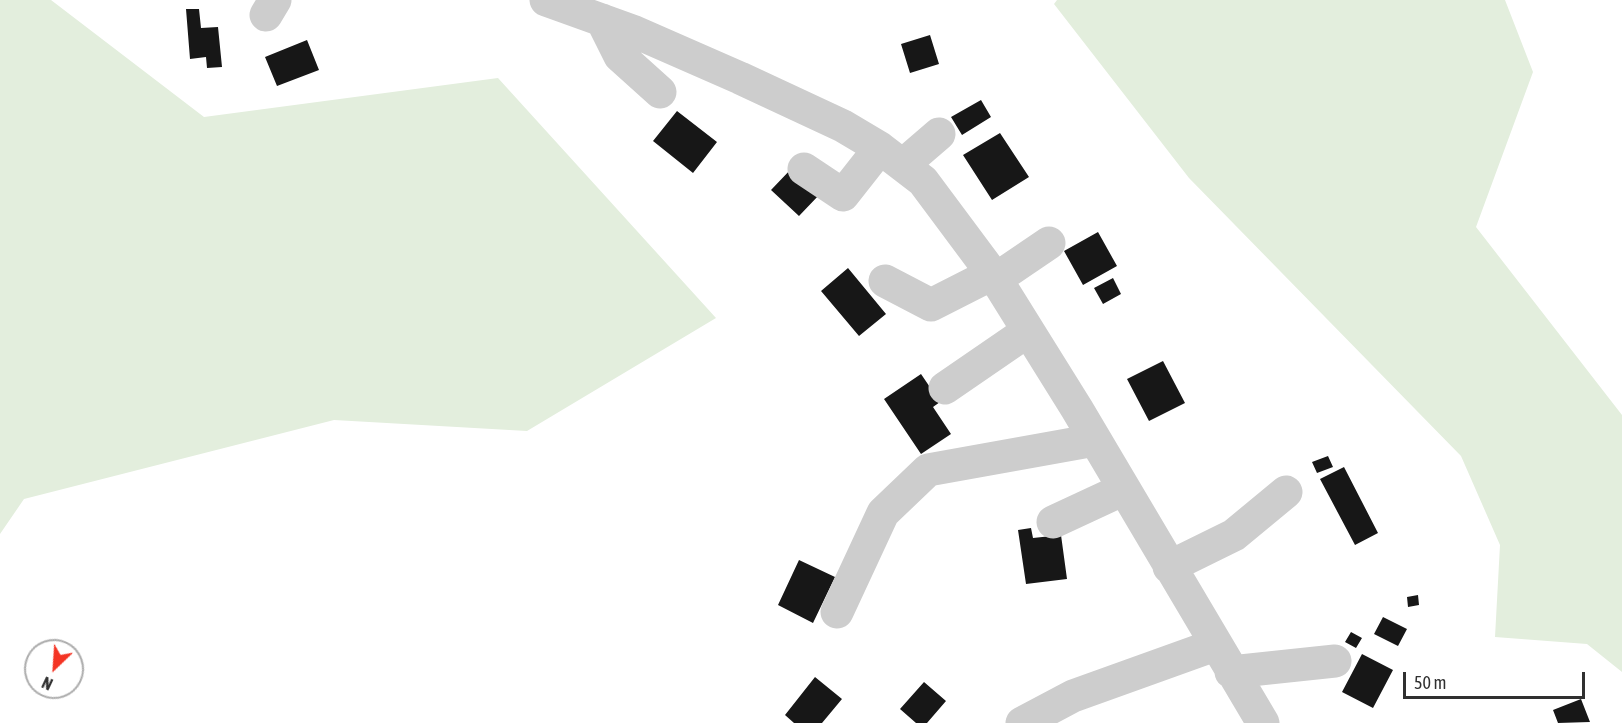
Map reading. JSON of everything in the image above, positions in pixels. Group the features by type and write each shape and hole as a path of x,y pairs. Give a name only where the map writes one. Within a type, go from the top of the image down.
{"street":[{"path":"546,0 602,20 740,78 843,126 923,181 994,276 1095,440 1263,723"},
{"path":"602,20 620,56 660,92"},
{"path":"804,169 843,195 891,157 939,134"},
{"path":"885,281 931,305 994,276 1049,243"},
{"path":"945,388 1028,331"},
{"path":"837,612 883,513 928,470 1095,440"},
{"path":"1053,522 1124,489"},
{"path":"1169,567 1233,535 1286,492"},
{"path":"1022,723 1073,696 1223,658 1335,661"}],"green space":[{"path":"0,0 51,0 204,117 498,78 716,318 527,431 334,420 24,499 0,534"},
{"path":"1057,0 1505,0 1533,72 1476,227 1622,415 1622,672 1587,644 1495,637 1500,545 1461,456 1189,178 1054,4"}],"building":[{"path":"186,9 199,9 201,28 218,27 222,67 207,68 206,57 190,59"},
{"path":"930,35 939,64 910,73 901,44"},
{"path":"307,40 319,70 277,86 265,57"},
{"path":"981,100 991,117 962,135 951,117"},
{"path":"677,111 717,142 693,173 653,141"},
{"path":"1000,133 1029,177 992,200 963,155"},
{"path":"792,168 820,194 799,216 771,190"},
{"path":"1098,232 1117,266 1083,285 1064,251"},
{"path":"848,268 886,314 859,336 821,291"},
{"path":"1113,278 1121,294 1103,304 1094,288"},
{"path":"1163,361 1185,403 1149,421 1127,379"},
{"path":"921,374 940,402 933,407 951,434 921,454 884,399"},
{"path":"1328,456 1333,467 1317,473 1312,462"},
{"path":"1344,467 1378,533 1355,545 1320,479"},
{"path":"1031,528 1033,538 1061,535 1067,579 1026,584 1018,530"},
{"path":"799,560 835,577 813,623 778,605"},
{"path":"1418,595 1419,605 1408,607 1407,597"},
{"path":"1383,617 1407,629 1398,646 1374,634"},
{"path":"1351,632 1362,638 1356,648 1345,642"},
{"path":"1362,654 1393,670 1373,708 1342,692"},
{"path":"815,677 842,699 822,723 794,723 785,715"},
{"path":"924,682 946,701 927,723 916,723 900,709"},
{"path":"1581,699 1590,722 1558,723 1553,710"}]}
